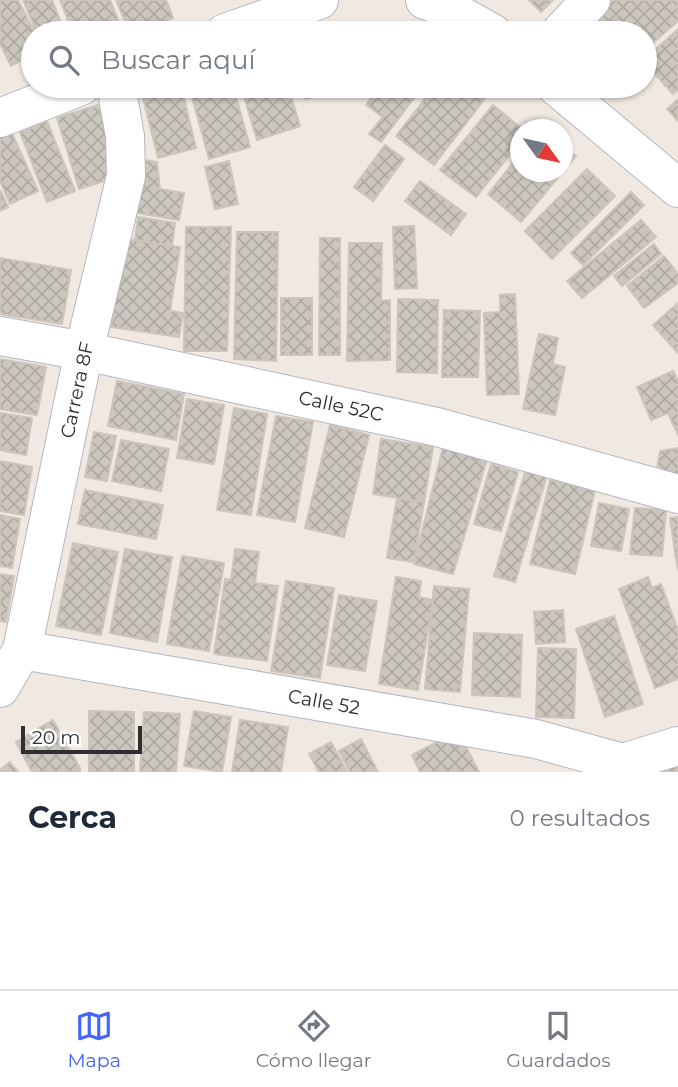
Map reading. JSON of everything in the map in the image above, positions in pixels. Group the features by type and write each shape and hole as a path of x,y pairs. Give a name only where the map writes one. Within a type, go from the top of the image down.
{"street":[{"path":"259,21 319,0"},
{"path":"425,0 470,21"},
{"path":"572,21 592,0"},
{"path":"0,118 51,98"},
{"name":"Carrera 8F","path":"0,688 22,650 85,351 126,176 125,136 119,98"},
{"path":"570,98 678,188"},
{"name":"Calle 52C","path":"0,336 85,351 438,427 678,494"},
{"name":"Calle 52","path":"22,650 536,739 614,767"},
{"path":"614,767 678,746"}],"building":[{"path":"0,0 18,0 29,21 21,21 21,61 11,66 0,44"},
{"path":"23,0 52,0 60,21 32,21"},
{"path":"60,0 110,0 119,21 68,21"},
{"path":"116,0 166,0 173,18 165,21 125,21"},
{"path":"529,0 553,0 541,12"},
{"path":"613,0 678,0 678,21 657,39 657,21 589,21"},
{"path":"678,29 678,90 673,94 657,76 657,48"},
{"path":"143,98 184,98 196,148 158,158"},
{"path":"192,98 236,98 250,147 209,159"},
{"path":"245,98 292,98 300,126 257,140"},
{"path":"371,98 414,98 381,142 369,134 383,117 366,105"},
{"path":"426,98 485,98 434,165 396,136"},
{"path":"678,99 678,121 667,109"},
{"path":"98,105 120,176 79,189 57,118"},
{"path":"493,105 510,119 510,154 476,197 440,170"},
{"path":"47,121 75,191 47,202 20,132"},
{"path":"11,131 38,191 10,204 0,181 0,136"},
{"path":"385,145 404,159 373,201 354,187"},
{"path":"139,159 157,162 160,189 184,193 179,220 131,212"},
{"path":"229,161 238,204 215,209 205,167"},
{"path":"510,166 510,182 554,182 521,222 488,194"},
{"path":"587,169 615,196 552,259 525,231"},
{"path":"420,181 466,214 451,235 405,201"},
{"path":"0,190 8,207 0,211"},
{"path":"631,192 644,205 583,265 571,253"},
{"path":"138,217 175,223 172,246 135,240"},
{"path":"641,220 656,237 582,298 567,281"},
{"path":"414,226 417,288 395,289 393,227"},
{"path":"186,227 231,227 227,351 184,351"},
{"path":"237,232 278,232 276,361 234,359"},
{"path":"320,238 340,238 340,355 319,355"},
{"path":"125,239 180,247 170,311 183,313 179,337 111,327"},
{"path":"349,243 382,243 381,301 390,300 390,360 347,361"},
{"path":"654,244 661,254 622,286 614,276"},
{"path":"664,256 678,274 678,283 644,308 627,286"},
{"path":"0,258 71,270 62,324 0,314"},
{"path":"515,294 519,394 487,395 484,313 500,312 500,295"},
{"path":"281,298 312,298 312,355 281,355"},
{"path":"398,299 438,300 437,373 397,372"},
{"path":"678,303 678,353 653,325"},
{"path":"444,310 480,311 478,377 442,377"},
{"path":"539,334 558,338 553,364 565,367 555,415 523,409"},
{"path":"0,359 46,367 37,415 0,409"},
{"path":"673,371 678,381 678,435 668,413 651,420 637,387"},
{"path":"117,381 184,394 176,440 108,426"},
{"path":"187,399 224,405 214,464 177,458"},
{"path":"234,408 267,414 251,515 217,510"},
{"path":"0,413 32,418 26,455 0,450"},
{"path":"276,416 313,422 295,522 257,515"},
{"path":"330,425 369,435 344,537 305,528"},
{"path":"94,432 116,436 107,481 85,477"},
{"path":"446,435 490,449 453,574 414,564"},
{"path":"381,439 433,447 424,502 373,494"},
{"path":"121,440 169,449 161,491 112,481"},
{"path":"678,448 678,479 656,476 660,451"},
{"path":"0,461 32,467 24,515 0,511"},
{"path":"491,464 518,472 501,531 474,524"},
{"path":"526,469 547,475 515,582 494,576"},
{"path":"550,480 595,490 575,574 530,564"},
{"path":"85,490 163,505 156,539 78,524"},
{"path":"397,498 424,502 414,562 387,558"},
{"path":"599,503 629,509 621,551 591,546"},
{"path":"635,508 666,510 662,556 630,554"},
{"path":"0,515 20,519 12,568 0,566"},
{"path":"678,517 678,571 670,518"},
{"path":"73,543 118,552 101,635 56,626"},
{"path":"125,549 172,557 157,642 110,633"},
{"path":"235,549 259,552 255,583 278,586 267,661 214,654 225,579 231,580"},
{"path":"182,556 224,563 209,651 167,644"},
{"path":"0,574 14,576 6,622 0,621"},
{"path":"396,577 421,581 419,597 433,600 418,690 379,684"},
{"path":"648,577 652,588 661,584 678,630 678,679 655,688 619,589"},
{"path":"286,581 334,588 320,678 271,671"},
{"path":"434,586 469,589 460,692 425,689"},
{"path":"339,595 377,601 365,671 327,665"},
{"path":"563,610 565,642 536,644 534,612"},
{"path":"614,616 643,704 605,717 576,629"},
{"path":"474,633 522,635 520,697 472,695"},
{"path":"538,648 576,649 574,718 536,717"},
{"path":"89,711 134,712 134,772 89,772"},
{"path":"194,711 231,717 222,772 184,766"},
{"path":"144,712 180,714 176,772 140,772"},
{"path":"53,720 80,772 32,772 16,742"},
{"path":"240,720 288,727 281,772 232,772"},
{"path":"458,731 479,772 420,772 412,755"},
{"path":"361,739 378,772 350,772 339,751"},
{"path":"331,742 347,772 319,772 309,754"},
{"path":"10,762 18,772 0,772 0,770"},
{"path":"678,763 678,772 652,772"}]}
